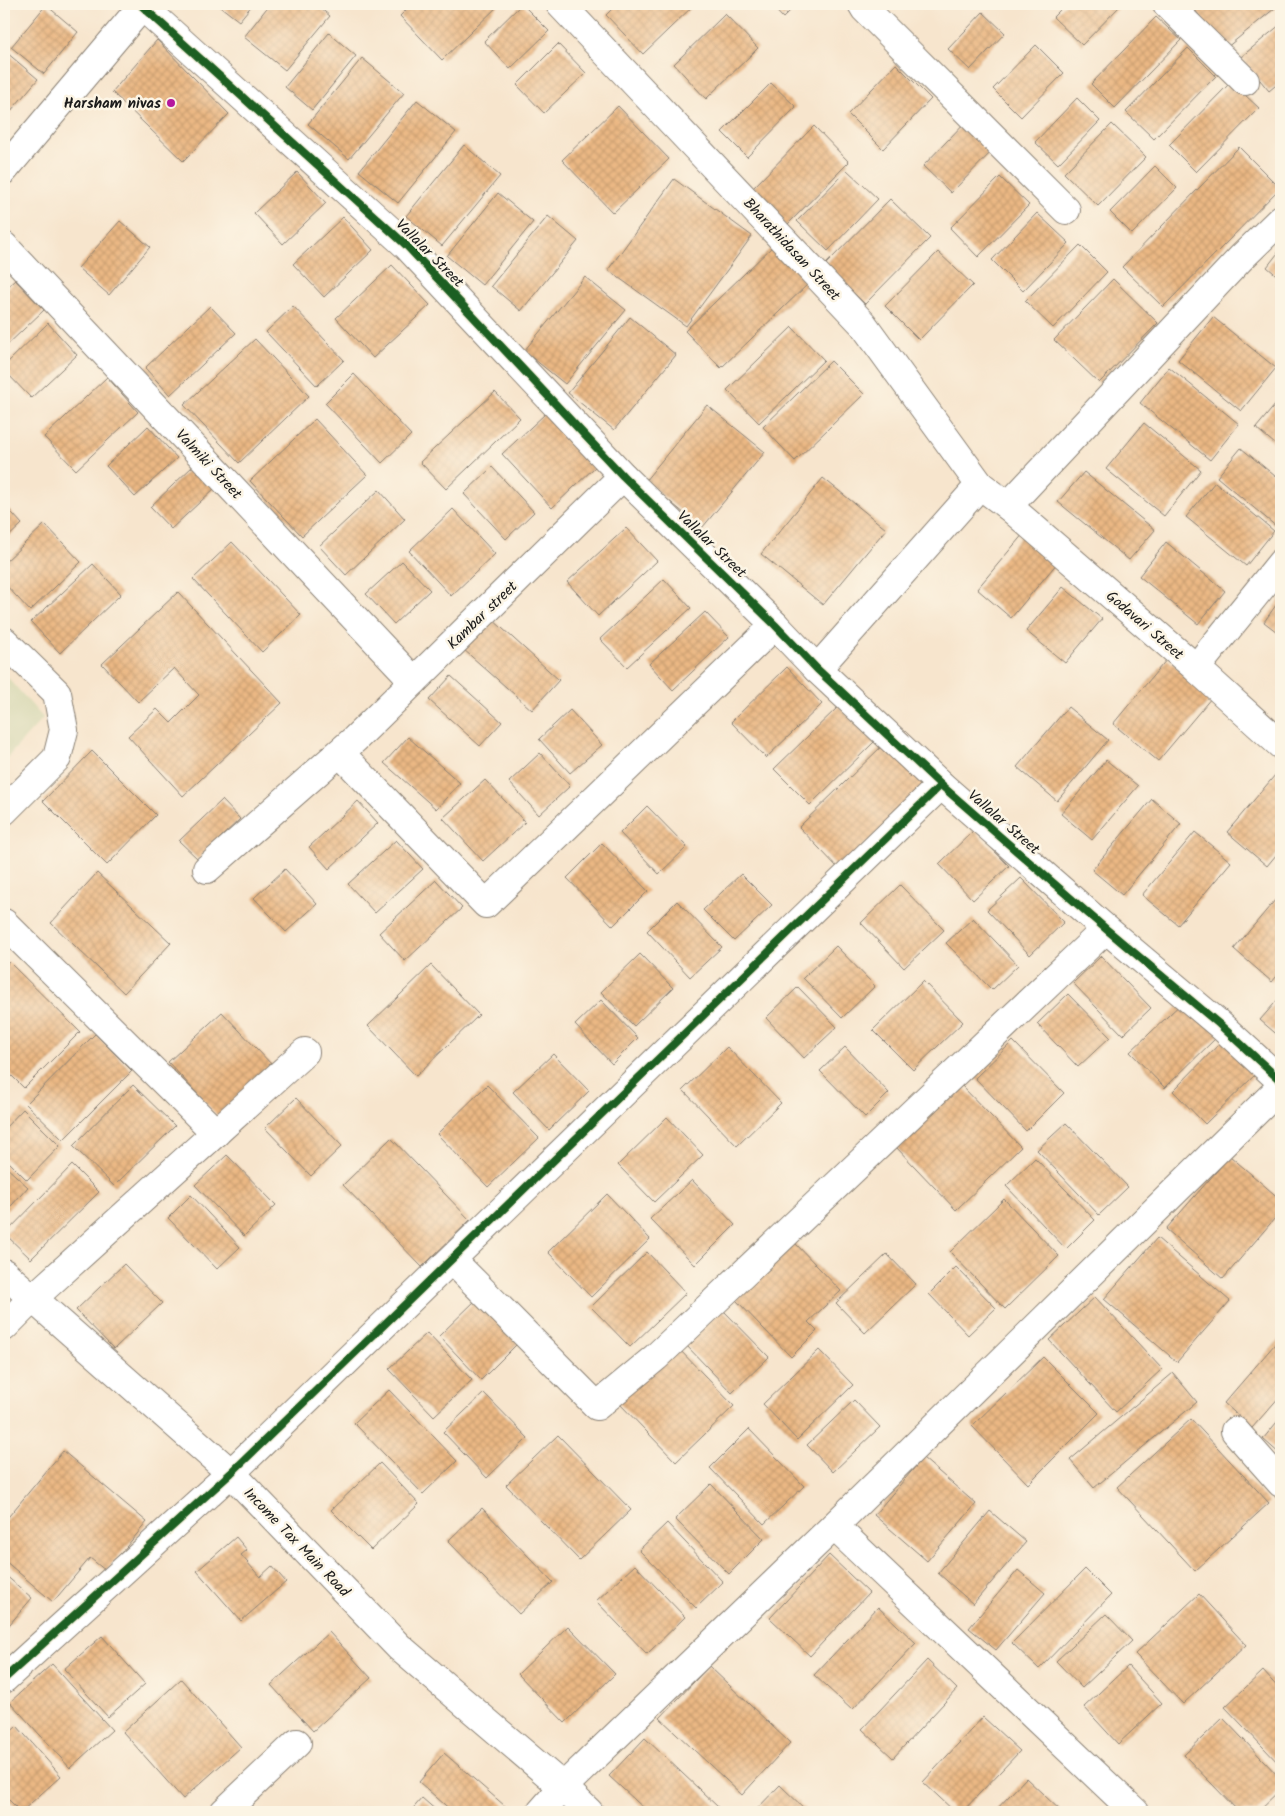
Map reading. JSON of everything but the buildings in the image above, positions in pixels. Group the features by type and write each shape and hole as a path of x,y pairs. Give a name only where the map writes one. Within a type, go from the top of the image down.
{"street":[{"name":"Bharathidasan Street","path":"560,4 863,324 980,485 1008,506"},
{"path":"862,4 1066,210"},
{"path":"1167,4 1245,81"},
{"path":"4,170 143,5"},
{"name":"Vallalar Street","path":"143,5 406,245 623,476 776,625 817,669 942,785 1106,929 1219,1024 1281,1081"},
{"path":"1008,506 1234,265 1281,219"},
{"name":"Valmiki Street","path":"4,246 414,681"},
{"name":"Kambar street","path":"207,869 340,753 623,476"},
{"path":"817,669 980,485"},
{"name":"Godavari Street","path":"1008,506 1196,668 1281,745"},
{"path":"1196,668 1281,563"},
{"path":"340,753 486,904 776,625"},
{"path":"4,641 56,693 64,730 57,758 4,811"},
{"path":"4,1679 231,1473 942,785"},
{"path":"4,923 216,1133"},
{"path":"452,1260 597,1406 663,1350 1106,929"},
{"path":"4,1327 32,1299 305,1052"},
{"path":"541,1812 563,1787 834,1526 1281,1087"},
{"name":"Income Tax Main Road","path":"4,1273 231,1473 399,1647 563,1787 589,1812"},
{"path":"1235,1431 1281,1483"},
{"path":"834,1526 1135,1812"},
{"path":"224,1812 297,1743"}],"shaded area":[{"path":"4,673 43,718 4,761"}],"cycle path":[{"path":"142,6 406,245 623,476 775,625 817,669 941,785 1106,929 1219,1024 1281,1081"},
{"path":"4,1679 231,1473 941,785"}],"place":[{"name":"Harsham nivas","path":"171,103"}]}
